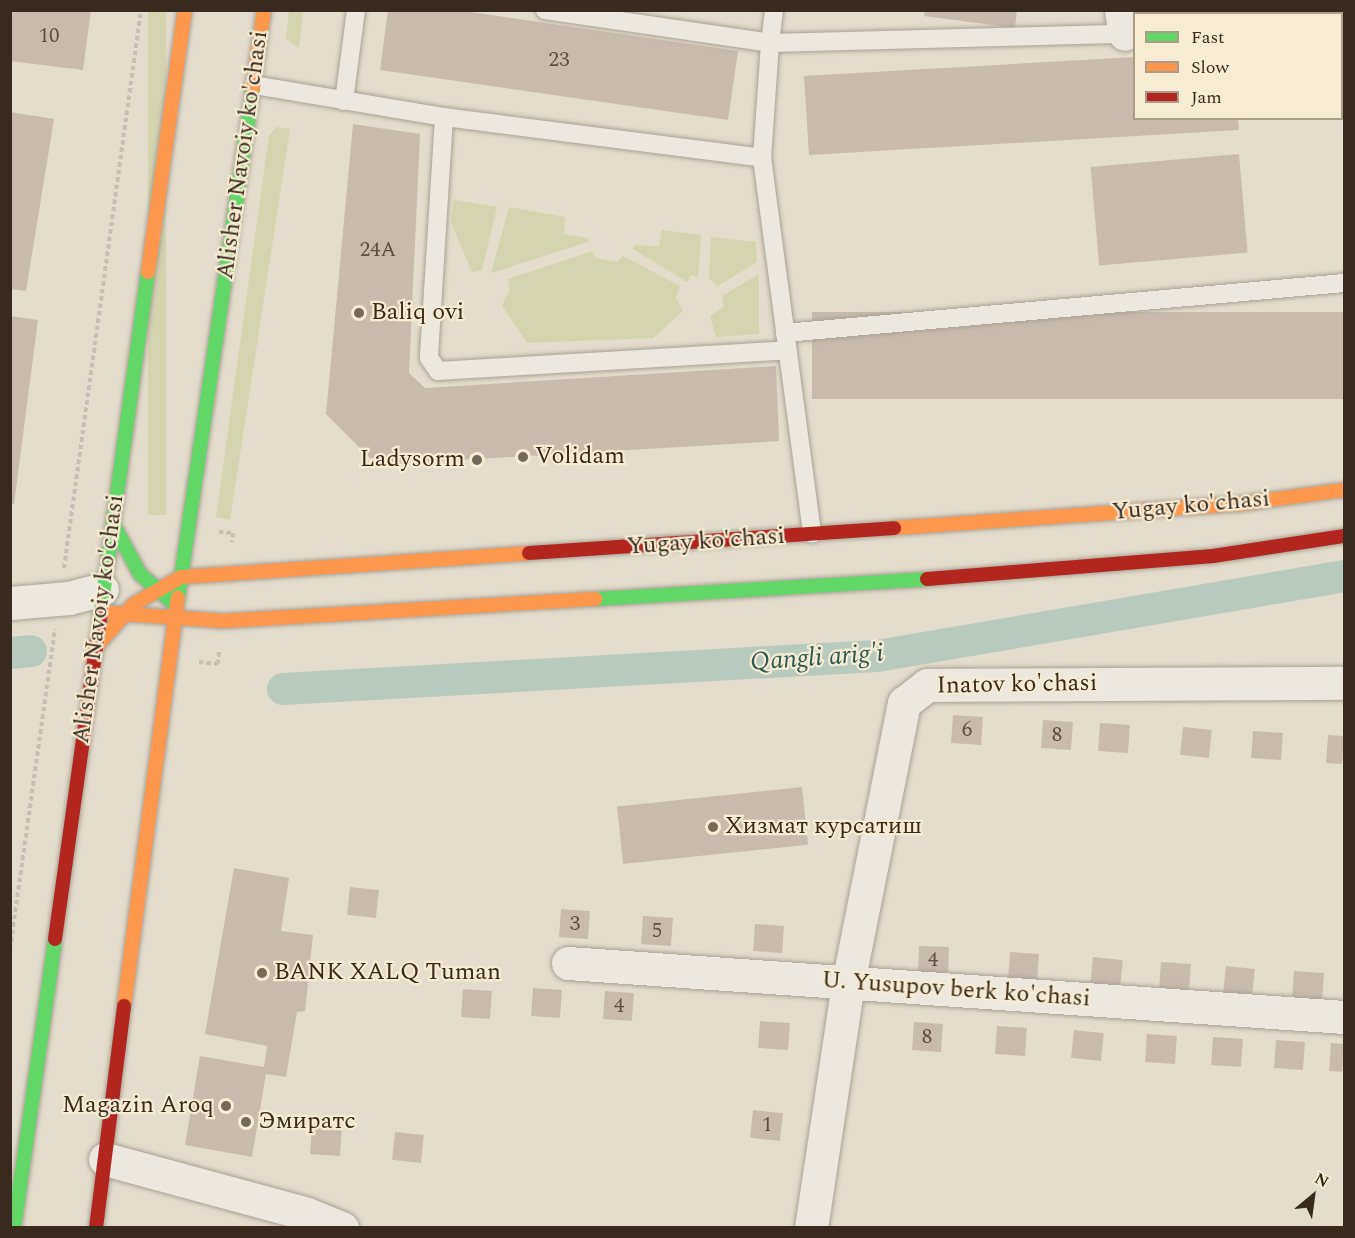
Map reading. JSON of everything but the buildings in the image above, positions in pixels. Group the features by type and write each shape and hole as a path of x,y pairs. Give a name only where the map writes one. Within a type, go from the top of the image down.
{"main road":[{"name":"Alisher Navoiy ko'chasi","path":"15,1227 18,1145 94,649 114,596 113,521 185,10"},
{"name":"Alisher Navoiy ko'chasi","path":"96,1227 176,612 264,10"},
{"name":"Yugay ko'chasi","path":"114,596 155,589 182,577 224,576 1240,504 1344,490"},
{"path":"113,521 140,574 176,612"},
{"path":"170,553 188,531"},
{"path":"188,531 198,562 224,576"},
{"name":"Yugay ko'chasi","path":"114,596 217,621 972,576 1213,556 1344,536"},
{"path":"114,596 156,564"},
{"name":"Yugay ko'chasi","path":"94,649 114,596"}],"street":[{"path":"10,603 114,596"},
{"name":"Inatov ko'chasi","path":"811,1227 848,983 904,703 927,685 1344,683"},
{"name":"U. Yusupov berk ko'chasi","path":"568,963 1344,1017"},
{"path":"105,1159 309,1221 342,1227"}],"lane":[{"path":"344,101 356,10"},
{"path":"545,10 770,43 1123,22"},
{"path":"774,10 762,158 812,534"},
{"path":"254,85 444,117 762,158"},
{"path":"444,117 429,358 438,371 786,341 1344,283"}],"path":[{"path":"10,949 65,598 72,513 141,10"},
{"path":"72,513 113,521"},
{"path":"188,531 232,533"}],"green space":[{"path":"148,11 166,11 166,515 148,515"},
{"path":"289,11 303,11 299,48 286,39"},
{"path":"277,127 290,129 230,520 216,517 269,135"},
{"path":"454,200 497,207 482,270 472,272 451,222"},
{"path":"509,207 565,217 564,234 588,238 588,242 491,273"},
{"path":"662,230 701,235 698,277 691,275 687,282 633,249 634,245 659,246"},
{"path":"711,237 756,242 757,262 718,286 709,278"},
{"path":"593,251 595,258 617,262 623,256 680,286 676,298 683,311 653,338 527,343 502,306 510,289 508,279"},
{"path":"759,274 759,334 716,337 710,316 724,307 722,296"}],"waterway":[{"name":"Qangli arig'i","path":"283,689 877,656 1344,576"},
{"name":"Qangli arig'i","path":"10,653 31,651"}],"traffic: fast":[{"path":"178,598 253,88"},
{"path":"101,610 148,272"},
{"path":"113,524 140,574 172,602"},
{"path":"595,599 927,579"},
{"path":"14,1228 55,939"}],"traffic: slow":[{"path":"148,272 185,10"},
{"path":"253,88 264,10"},
{"path":"894,528 1240,504 1344,490"},
{"path":"94,649 134,604 181,577 529,553"},
{"path":"124,1006 178,598"},
{"path":"111,613 223,621 595,599"}],"traffic: jam":[{"path":"529,553 894,528"},
{"path":"927,579 1213,556 1344,536"},
{"path":"55,939 101,610"},
{"path":"96,1228 124,1006"}],"place":[{"name":"Baliq ovi","path":"359,313"},
{"name":"Volidam","path":"523,457"},
{"name":"Ladysorm","path":"477,460"},
{"name":"Хизмат курсатиш","path":"713,827"},
{"name":"BANK XALQ Tuman","path":"262,973"},
{"name":"Magazin Aroq","path":"226,1106"},
{"name":"Эмиратс","path":"246,1122"}]}
